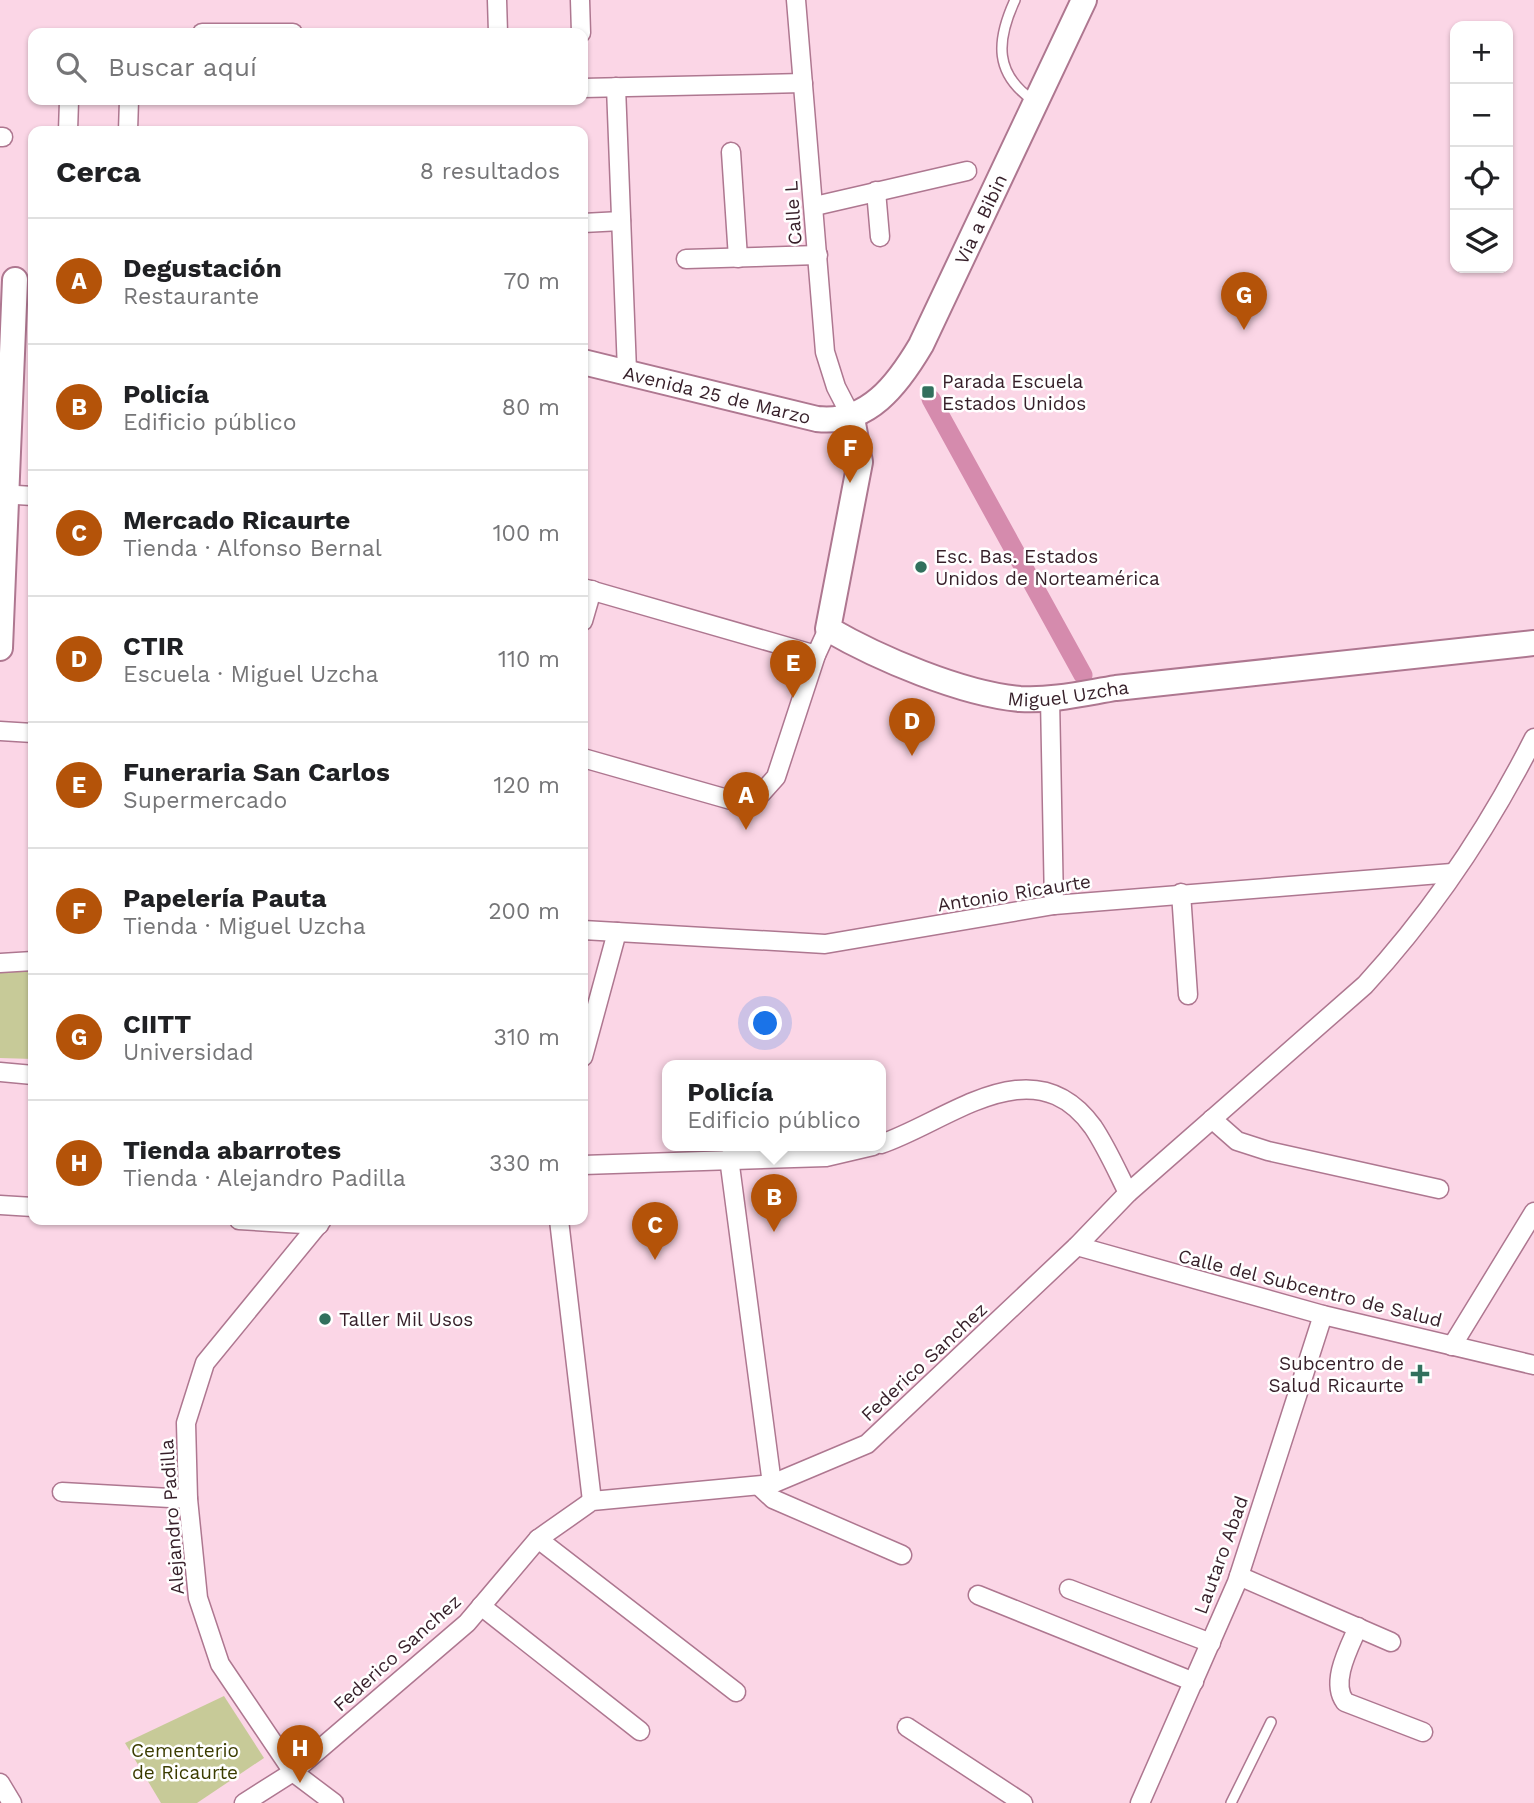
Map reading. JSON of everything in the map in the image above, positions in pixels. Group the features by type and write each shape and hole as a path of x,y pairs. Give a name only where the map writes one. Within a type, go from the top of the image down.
{"main road":[{"name":"Via a Bibin","path":"852,418 885,395 921,345 1084,0"},
{"path":"0,648 2,494 16,281"},
{"name":"Avenida 25 de Marzo","path":"588,363 804,417 834,421 852,418"},
{"path":"828,629 860,462 852,418"},
{"name":"Miguel Uzcha","path":"828,629 878,655 942,678 1019,699 1050,698 1116,688 1534,643"}],"street":[{"path":"497,0 498,28"},
{"path":"580,0 581,28"},
{"name":"Calle L","path":"796,0 825,352 836,387 852,418"},
{"path":"588,88 803,83"},
{"path":"616,87 627,371"},
{"path":"68,126 69,105"},
{"path":"128,125 129,105"},
{"path":"128,125 140,105"},
{"path":"730,152 738,258"},
{"path":"815,206 967,171"},
{"path":"876,191 880,237"},
{"path":"588,223 621,221"},
{"path":"686,259 818,256"},
{"path":"2,494 28,496"},
{"path":"588,589 816,655"},
{"path":"588,759 731,800 760,796 776,777 816,655 828,629"},
{"path":"1050,698 1054,905"},
{"path":"0,731 28,733"},
{"name":"Federico Sanchez","path":"244,1803 293,1772 467,1623 538,1539 592,1501 765,1485 867,1444 1077,1246 1128,1193 1365,985 1400,947 1475,841 1509,788 1534,738"},
{"name":"Antonio Ricaurte","path":"588,930 825,944 1054,905 1452,873"},
{"path":"1181,893 1188,995"},
{"path":"588,1039 617,932"},
{"path":"0,963 28,961"},
{"path":"0,1072 28,1075"},
{"path":"886,1142 992,1093 1020,1088 1045,1092 1071,1104 1091,1125 1128,1193"},
{"path":"1212,1119 1237,1141 1268,1151 1438,1189"},
{"path":"588,1165 729,1158 826,1157 852,1151"},
{"path":"729,1158 765,1485 773,1499 902,1555"},
{"path":"0,1205 28,1207"},
{"path":"1452,1346 1534,1212"},
{"name":"Alejandro Padilla","path":"318,1225 205,1363 186,1423 188,1499 198,1598 220,1664 293,1772 334,1803"},
{"path":"560,1225 592,1501"},
{"name":"Calle del Subcentro de Salud","path":"1077,1246 1323,1315 1534,1365"},
{"name":"Lautaro Abad","path":"1140,1803 1239,1576 1323,1315"},
{"path":"62,1492 188,1499"},
{"path":"538,1539 736,1692"},
{"path":"1239,1576 1391,1642"},
{"path":"1069,1589 1211,1643"},
{"path":"978,1595 1194,1682"},
{"path":"481,1606 640,1731"},
{"path":"1358,1627 1338,1683 1339,1694 1345,1702 1423,1732"},
{"path":"907,1727 1023,1803"},
{"path":"0,1783 12,1803"}],"lane":[{"path":"1015,0 1006,19 1001,51 1006,75 1020,92 1034,101"},
{"path":"1231,1803 1271,1722"}],"green space":[{"path":"0,967 28,968 28,1059 0,1058"},
{"name":"Cementerio de Ricaurte","path":"224,1696 264,1758 197,1803 161,1803 125,1743"}],"waterway":[{"path":"931,399 1083,675"}],"place":[{"name":"CIITT","path":"1244,330"},
{"name":"Parada Escuela Estados Unidos","path":"928,392"},
{"name":"Papelería Pauta","path":"850,483"},
{"name":"Esc. Bas. Estados Unidos de Norteamérica","path":"921,567"},
{"name":"Funeraria San Carlos","path":"793,698"},
{"name":"CTIR","path":"912,756"},
{"name":"Degustación","path":"746,830"},
{"name":"Policía","path":"774,1232"},
{"name":"Mercado Ricaurte","path":"655,1260"},
{"name":"Taller Mil Usos","path":"325,1319"},
{"name":"Subcentro de Salud Ricaurte","path":"1420,1374"},
{"name":"Tienda abarrotes","path":"300,1783"}]}
